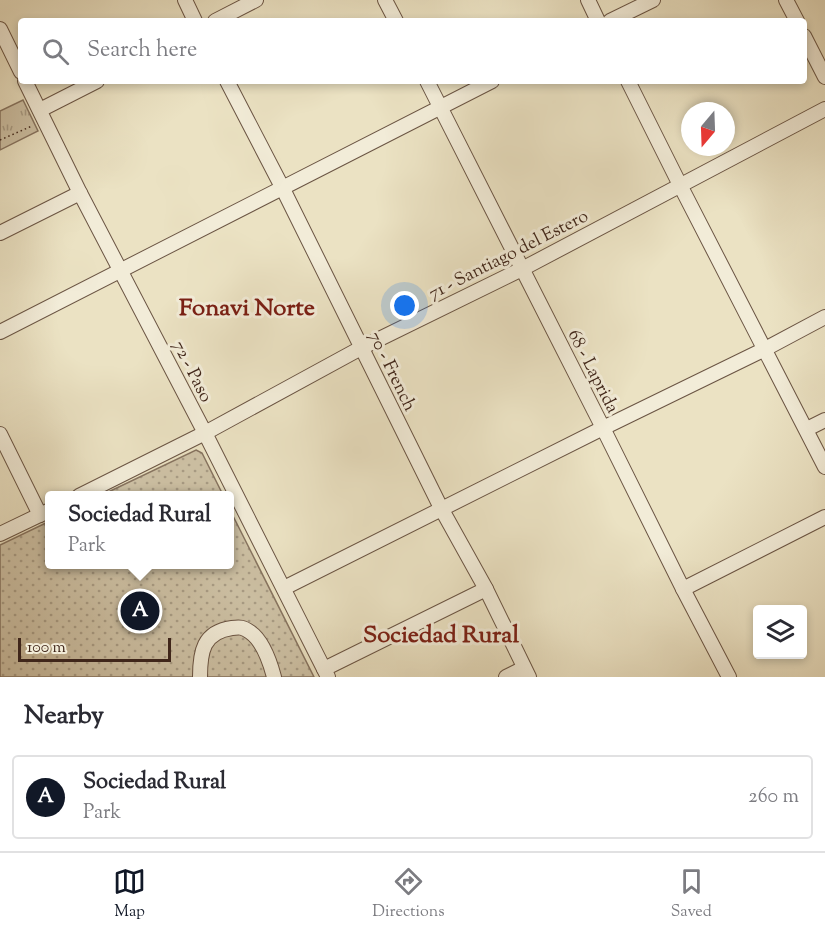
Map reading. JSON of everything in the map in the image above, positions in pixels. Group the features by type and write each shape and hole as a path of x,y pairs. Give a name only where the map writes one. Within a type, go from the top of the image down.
{"street":[{"path":"185,0 194,18"},
{"path":"221,18 256,0"},
{"path":"385,0 394,18"},
{"path":"588,0 597,18"},
{"path":"616,18 653,0"},
{"path":"786,0 795,18"},
{"path":"0,29 18,66"},
{"path":"807,42 825,77"},
{"name":"72 - Paso","path":"27,84 80,193 326,673"},
{"path":"42,115 92,84"},
{"name":"70 - French","path":"229,84 441,508 486,590 526,672"},
{"name":"68 - Laprida","path":"429,84 729,677"},
{"path":"0,332 486,84"},
{"path":"630,84 825,467"},
{"name":"71 - Santiago del Estero","path":"87,491 205,433 361,348 522,269 825,109"},
{"path":"0,233 80,193"},
{"path":"284,588 825,317"},
{"path":"807,429 825,420"},
{"path":"0,434 45,512 0,534"},
{"path":"683,589 825,517"},
{"path":"326,673 486,590"},
{"path":"200,677 203,646 210,637 222,629 242,627 252,633 260,643 274,677"},
{"path":"506,677 526,672"}],"path":[{"path":"0,140 42,115"}],"green space":[{"path":"23,100 38,131 0,150 0,111"},
{"path":"196,450 202,453 221,491 110,491"},
{"path":"234,518 314,677 0,677 0,545 45,523 45,569 234,569"}],"place":[{"name":"Sociedad Rural","path":"140,611"}],"district":[{"name":"Fonavi Norte","path":"247,307"},
{"name":"Sociedad Rural","path":"441,634"}]}
